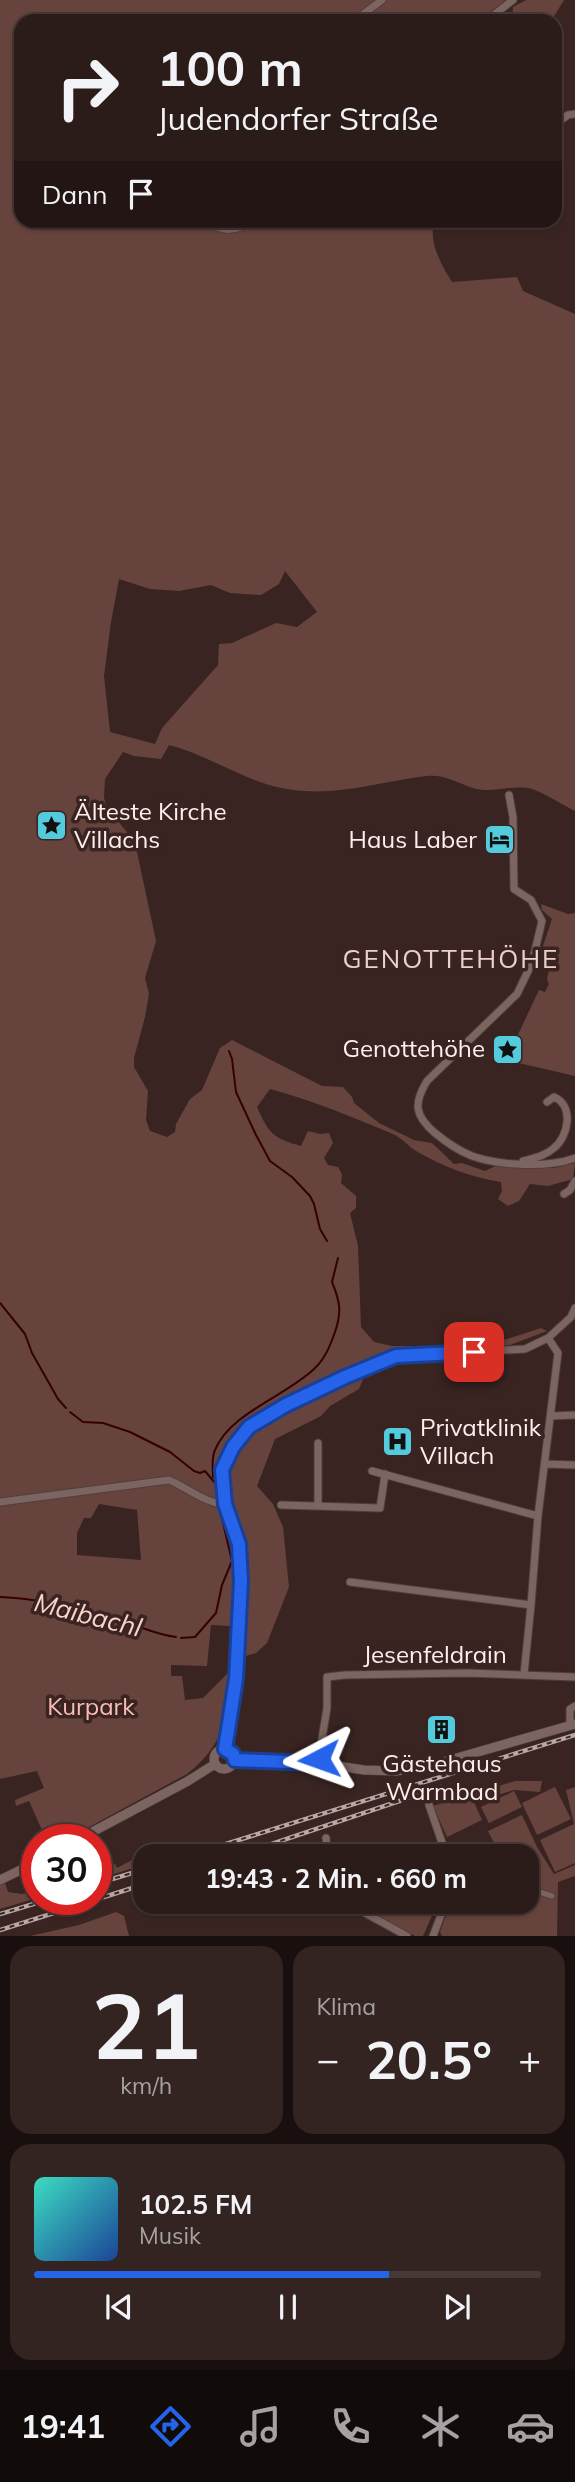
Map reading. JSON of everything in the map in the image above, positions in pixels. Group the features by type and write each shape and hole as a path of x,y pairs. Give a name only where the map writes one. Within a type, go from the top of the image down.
{"street":[{"path":"363,14 382,0"},
{"path":"496,14 513,0"},
{"path":"509,795 513,817 514,890 531,900 542,920 532,963 514,998 430,1077 419,1095 417,1105 424,1123 460,1151 482,1159 557,1165 575,1158"},
{"path":"516,1163 547,1153 563,1137 567,1122 565,1105 554,1097 547,1102"},
{"path":"564,1194 575,1181"},
{"path":"225,1749 236,1679 241,1581 239,1544 221,1504 222,1470 233,1447 249,1427 286,1405 396,1356 525,1349 548,1338 571,1317 575,1308"},
{"name":"Jesenfeldrain","path":"524,1674 538,1516 558,1353 548,1338"},
{"path":"551,1416 575,1415"},
{"path":"318,1443 318,1506"},
{"path":"545,1464 575,1465"},
{"path":"372,1471 538,1516"},
{"path":"281,1505 380,1507 385,1474"},
{"path":"0,1502 169,1480 221,1504"},
{"path":"350,1582 531,1605"},
{"name":"Jesenfeldrain","path":"318,1763 327,1708 327,1677 524,1674 575,1677"},
{"path":"235,1760 318,1763 377,1771 411,1769 573,1725 569,1715 570,1709 575,1706"},
{"path":"225,1749 233,1754 235,1760 232,1766 220,1769 215,1764 215,1754 225,1749"},
{"path":"107,1824 215,1764"},
{"path":"429,1805 442,1844"},
{"path":"326,1838 327,1844"},
{"path":"0,1880 21,1869"},
{"path":"539,1891 552,1895"},
{"path":"367,1914 407,1936"},
{"path":"433,1936 441,1914"}],"green space":[{"name":"Kurpark","path":"0,0 506,0 487,14 14,14 14,228 433,228 434,244 452,282 517,277 523,291 575,314 575,811 532,789 480,790 433,776 344,790 294,790 262,782 169,745 161,759 123,752 105,779 104,798 107,808 131,837 137,852 156,941 145,978 149,994 134,1058 134,1067 148,1091 146,1120 150,1131 167,1137 175,1132 176,1124 190,1099 202,1090 220,1048 232,1040 322,1086 343,1087 354,1103 379,1123 414,1140 432,1143 454,1164 462,1163 485,1171 499,1164 522,1168 554,1168 575,1163 573,1179 548,1186 530,1184 519,1201 508,1206 498,1199 502,1191 501,1182 447,1167 416,1151 395,1135 349,1116 270,1089 257,1107 273,1134 284,1140 301,1146 308,1131 329,1133 333,1143 324,1158 328,1165 338,1167 342,1174 341,1183 356,1196 356,1208 350,1213 358,1246 361,1327 374,1342 392,1346 470,1346 507,1339 541,1328 547,1331 510,1345 484,1350 391,1357 366,1372 359,1389 330,1406 321,1416 275,1439 257,1486 273,1504 283,1527 289,1587 267,1643 256,1653 235,1659 224,1723 211,1749 187,1774 95,1824 39,1824 29,1801 16,1806 15,1800 44,1788 37,1771 0,1779","holes":["285,571 317,612 297,627 276,623 232,643 219,644 218,665 162,728 155,744 110,732 104,676 119,579 150,589 179,591 211,585 230,593 261,595 279,584","228,1499 240,1542 244,1578 224,1509","99,1504 137,1510 141,1560 77,1555 77,1533 84,1518 91,1518","211,1625 230,1626 228,1673 203,1698 185,1700 182,1676 171,1676 171,1665 207,1666"]},
{"path":"526,0 564,0 555,14 512,14 513,7"},
{"path":"541,904 568,914 575,913 575,1076 506,1060 539,990 545,992 549,984 547,979 550,965 544,961 541,952 552,919 542,910"},
{"path":"515,1781 542,1781 540,1792 514,1790 474,1802 482,1820 447,1837 433,1806"},
{"path":"555,1787 571,1819 537,1835 522,1803"},
{"path":"575,1787 575,1863 555,1872 540,1840 574,1824 566,1790"},
{"path":"514,1791 522,1807 489,1823 481,1807"},
{"path":"522,1815 536,1844 494,1844 488,1831"},
{"path":"539,1850 554,1874 575,1865 575,1876 558,1882 557,1936 442,1936 440,1932 447,1914 539,1914"},
{"path":"133,1860 133,1868 112,1875 112,1865 115,1864 117,1868"},
{"path":"5,1883 8,1892 21,1894 21,1903 0,1909 0,1885"},
{"path":"116,1912 124,1916 129,1936 30,1936 79,1925"},
{"path":"374,1914 433,1914 423,1936 415,1936"}],"waterway":[{"path":"229,1051 236,1092 256,1135 270,1161 292,1177 310,1196 320,1229 327,1241"},
{"path":"213,1477 215,1450 222,1437 246,1415 302,1379 324,1357 339,1318 338,1301 332,1282 338,1258"},
{"name":"Maibachl","path":"0,1303 25,1334 32,1353 66,1408"},
{"name":"Maibachl","path":"70,1412 83,1422 103,1423 130,1432 170,1452 194,1471 205,1471 216,1484 219,1500"},
{"name":"Maibachl","path":"181,1638 195,1637 216,1613 222,1585 232,1561 219,1506"},
{"name":"Maibachl","path":"0,1597 62,1606 176,1637"}],"railway":[{"path":"226,1844 575,1735"},
{"path":"272,1844 441,1787"},
{"path":"112,1879 133,1873"},
{"path":"0,1930 133,1888"},
{"path":"0,1914 21,1908"}],"place":[{"name":"Älteste Kirche Villachs","path":"51,826"},
{"name":"Haus Laber","path":"500,840"},
{"name":"Genottehöhe","path":"508,1049"},
{"name":"Privatklinik Villach","path":"397,1442"},
{"name":"Gästehaus Warmbad","path":"442,1730"}],"district":[{"name":"GENOTTEHÖHE","path":"451,959"}],"route":[{"path":"319,1759 318,1763 235,1760 229,1749 225,1749 236,1679 241,1581 239,1544 225,1504 222,1470 233,1447 249,1427 286,1405 345,1377 396,1356 474,1352"}]}
